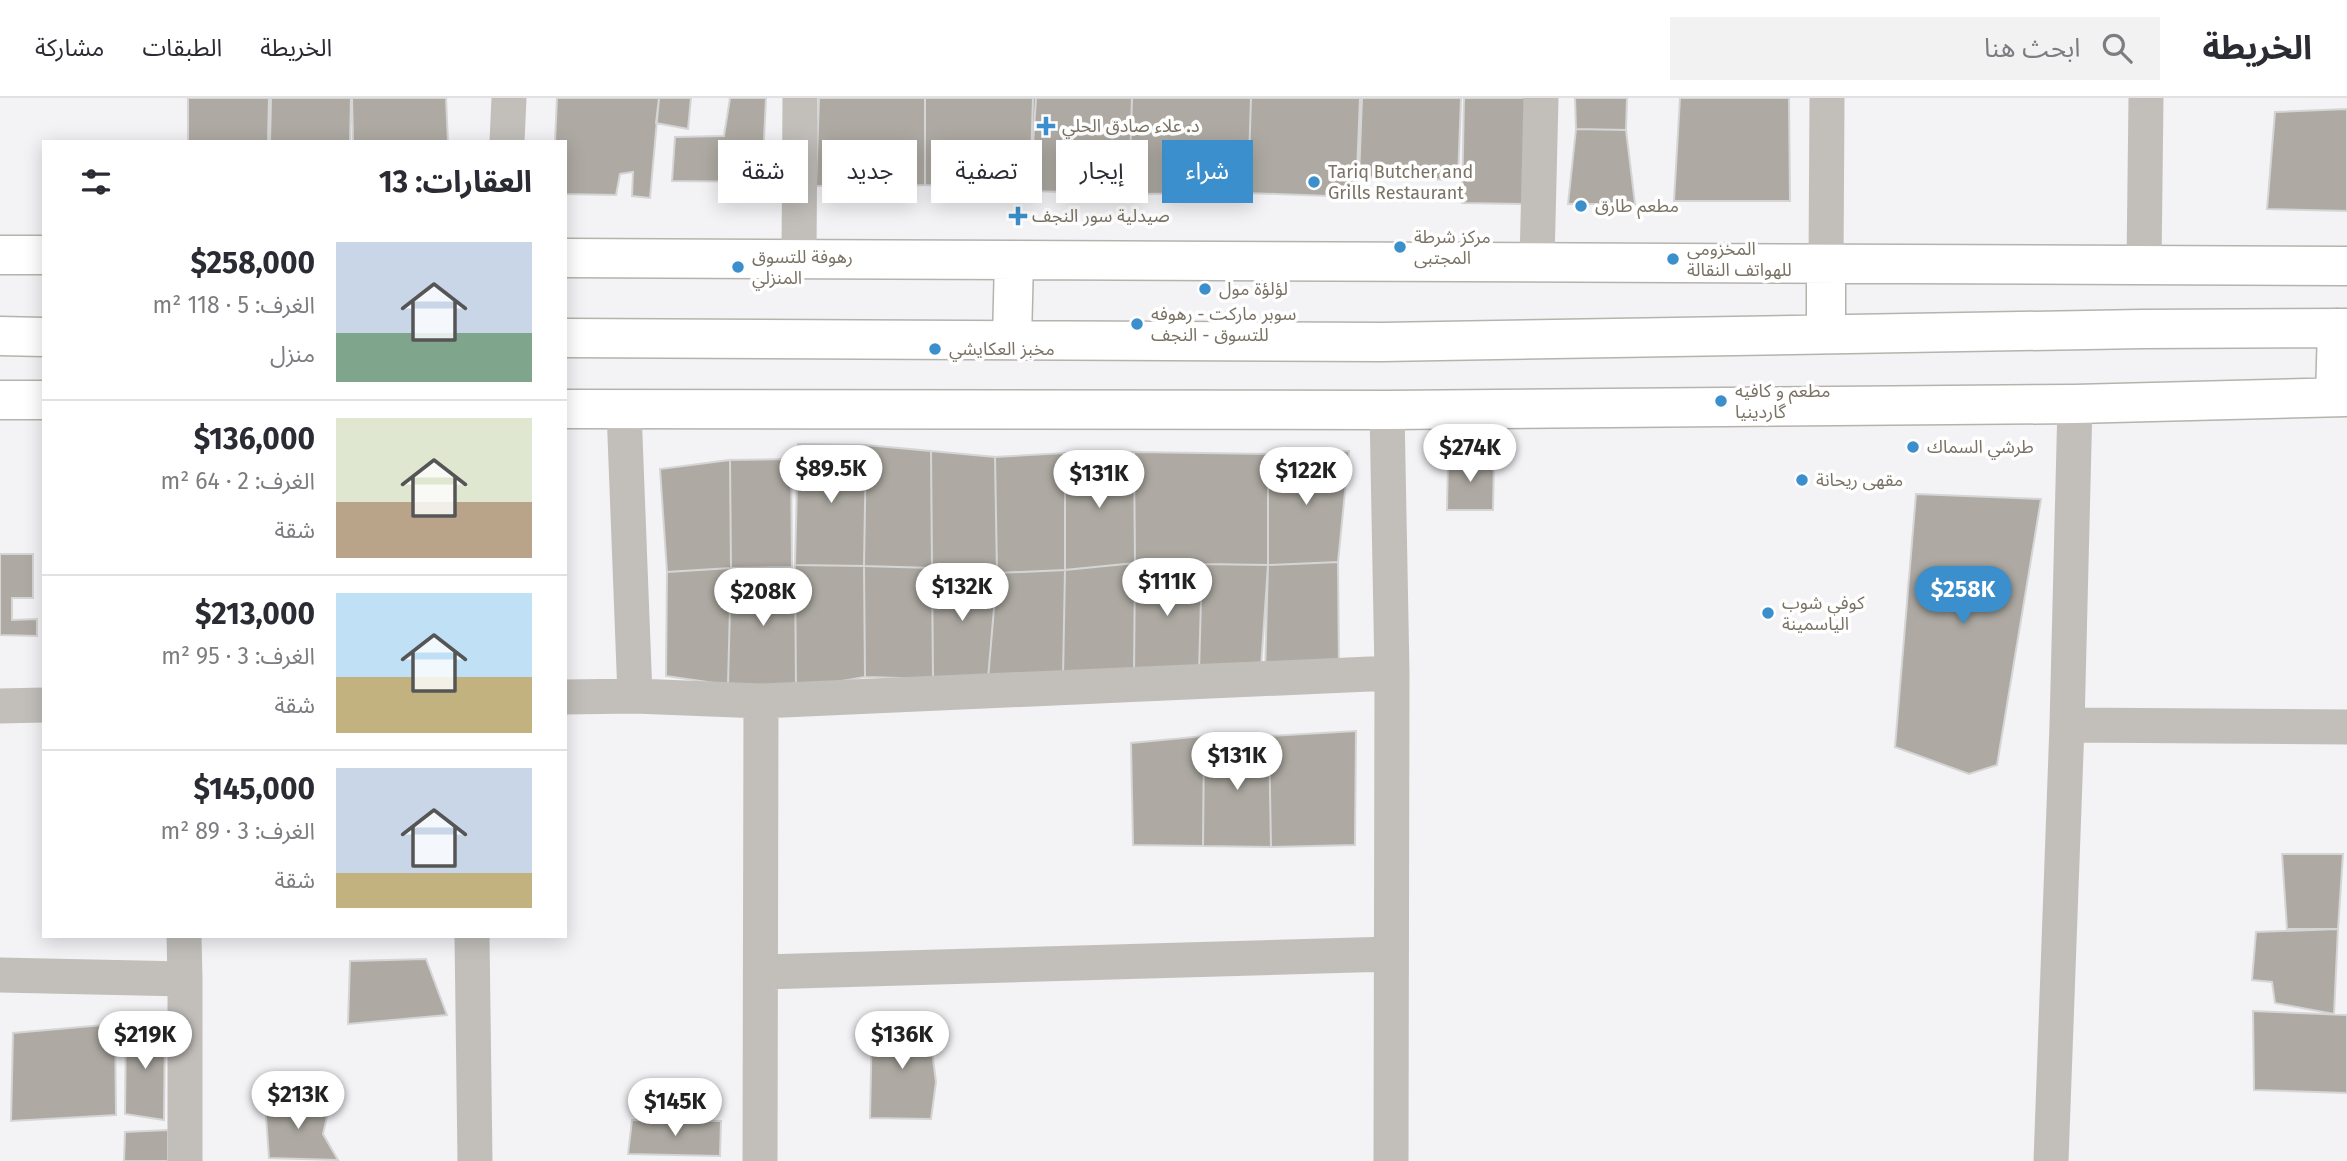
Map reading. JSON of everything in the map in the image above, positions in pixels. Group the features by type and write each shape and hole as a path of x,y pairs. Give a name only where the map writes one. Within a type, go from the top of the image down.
{"main road":[{"path":"0,255 42,255"},
{"path":"567,258 2347,266"},
{"path":"1012,339 1014,260"},
{"path":"1826,264 1826,334"},
{"path":"567,338 1382,342 2342,328 2341,397 2075,404 1387,410 567,409"},
{"path":"0,336 42,337"},
{"path":"0,400 42,400"}],"street":[{"path":"507,140 509,98"},
{"path":"799,259 800,98"},
{"path":"1537,262 1541,98"},
{"path":"1826,264 1827,98"},
{"path":"2144,265 2146,98"},
{"path":"2051,1161 2067,725 2075,404"},
{"path":"624,410 635,696"},
{"path":"1387,410 1392,673 1391,1161"},
{"path":"567,697 635,696 761,701 1392,673"},
{"path":"760,1161 761,701"},
{"path":"0,706 42,705"},
{"path":"2067,725 2347,727"},
{"path":"184,938 185,1161"},
{"path":"472,938 475,1161"},
{"path":"762,972 1391,954"},
{"path":"0,975 185,979"}],"building":[{"path":"188,98 269,98 268,140 188,140"},
{"path":"271,98 351,98 350,140 270,140"},
{"path":"352,98 446,98 448,140 353,140"},
{"path":"557,98 659,98 650,198 632,196 633,172 620,174 616,195 567,194 567,140 555,140"},
{"path":"659,98 691,98 688,129 656,123"},
{"path":"730,98 766,98 764,140 718,140 718,182 672,181 675,137 724,136"},
{"path":"819,98 925,98 925,185 917,185 917,140 822,140 822,186 816,186"},
{"path":"925,98 1036,98 1033,140 931,140 931,185 925,185"},
{"path":"1033,98 1132,98 1131,140 1056,140 1056,192 1042,191 1042,140 1032,140"},
{"path":"1132,98 1251,98 1250,140 1162,140 1162,194 1148,194 1148,140 1131,140"},
{"path":"1251,98 1360,98 1356,197 1253,193 1253,140 1250,140"},
{"path":"1362,98 1461,98 1458,180 1359,177"},
{"path":"1464,98 1526,98 1524,204 1462,203"},
{"path":"1575,98 1627,98 1626,130 1576,129"},
{"path":"1680,98 1789,98 1790,201 1674,201"},
{"path":"2347,109 2347,211 2267,209 2275,112"},
{"path":"1576,129 1626,130 1635,204 1568,204"},
{"path":"798,444 866,445 864,566 795,565"},
{"path":"866,445 931,451 932,568 864,566"},
{"path":"931,451 995,457 997,573 932,568"},
{"path":"1349,451 1338,562 1268,565 1268,454"},
{"path":"1134,452 1268,454 1268,565 1135,563"},
{"path":"1134,452 1135,563 1065,570 1065,453"},
{"path":"1065,453 1065,570 997,573 995,457"},
{"path":"791,459 792,567 731,568 730,460"},
{"path":"1448,459 1494,459 1493,510 1447,510"},
{"path":"730,460 731,568 667,572 660,469"},
{"path":"1916,494 2041,499 1997,765 1969,774 1895,747"},
{"path":"0,554 33,554 33,598 12,598 12,620 37,619 37,636 0,635"},
{"path":"1338,562 1339,672 1265,674 1268,565"},
{"path":"1135,563 1202,564 1199,672 1134,674"},
{"path":"1135,563 1134,674 1063,677 1065,570"},
{"path":"1202,564 1268,565 1261,668 1199,672"},
{"path":"795,565 864,566 865,677 796,689"},
{"path":"864,566 932,568 933,679 865,677"},
{"path":"731,568 795,569 796,689 728,685"},
{"path":"731,568 728,685 666,676 667,572"},
{"path":"932,568 997,573 988,679 933,679"},
{"path":"1065,570 1063,677 988,679 997,573"},
{"path":"1356,731 1355,845 1271,847 1269,736"},
{"path":"1204,736 1269,736 1271,847 1203,846"},
{"path":"1204,736 1203,846 1133,845 1131,743"},
{"path":"2282,854 2343,854 2338,929 2287,929"},
{"path":"2338,929 2334,1014 2275,1003 2272,982 2252,980 2256,932"},
{"path":"426,959 447,1015 348,1024 350,961"},
{"path":"2253,1011 2347,1015 2347,1093 2254,1090"},
{"path":"928,1019 936,1082 931,1119 870,1118 872,1023"},
{"path":"165,1023 164,1120 125,1114 126,1026"},
{"path":"115,1024 116,1115 11,1121 13,1033"},
{"path":"265,1102 330,1103 323,1134 338,1160 269,1158"},
{"path":"632,1120 721,1121 720,1156 628,1154"},
{"path":"168,1130 168,1161 124,1161 125,1132"}],"place":[{"name":"د. علاء صادق الحلي","path":"1046,126"},
{"name":"Tariq Butcher and Grills Restaurant","path":"1314,182"},
{"name":"مطعم طارق","path":"1581,206"},
{"name":"صيدلية سور النجف","path":"1018,216"},
{"name":"مركز شرطة المجتبى","path":"1400,247"},
{"name":"المخزومي للهواتف النقالة","path":"1673,259"},
{"name":"رهوفة للتسوق المنزلي","path":"738,267"},
{"name":"لؤلؤة مول","path":"1205,289"},
{"name":"سوبر ماركت - رهوفه للتسوق - النجف","path":"1137,324"},
{"name":"مخبز العكايشي","path":"935,349"},
{"name":"مطعم و كافيه گاردينيا","path":"1721,401"},
{"name":"طرشي السماك","path":"1913,447"},
{"name":"مقهى ريحانة","path":"1802,480"},
{"name":"كوفي شوب الياسمينة","path":"1768,613"}]}
